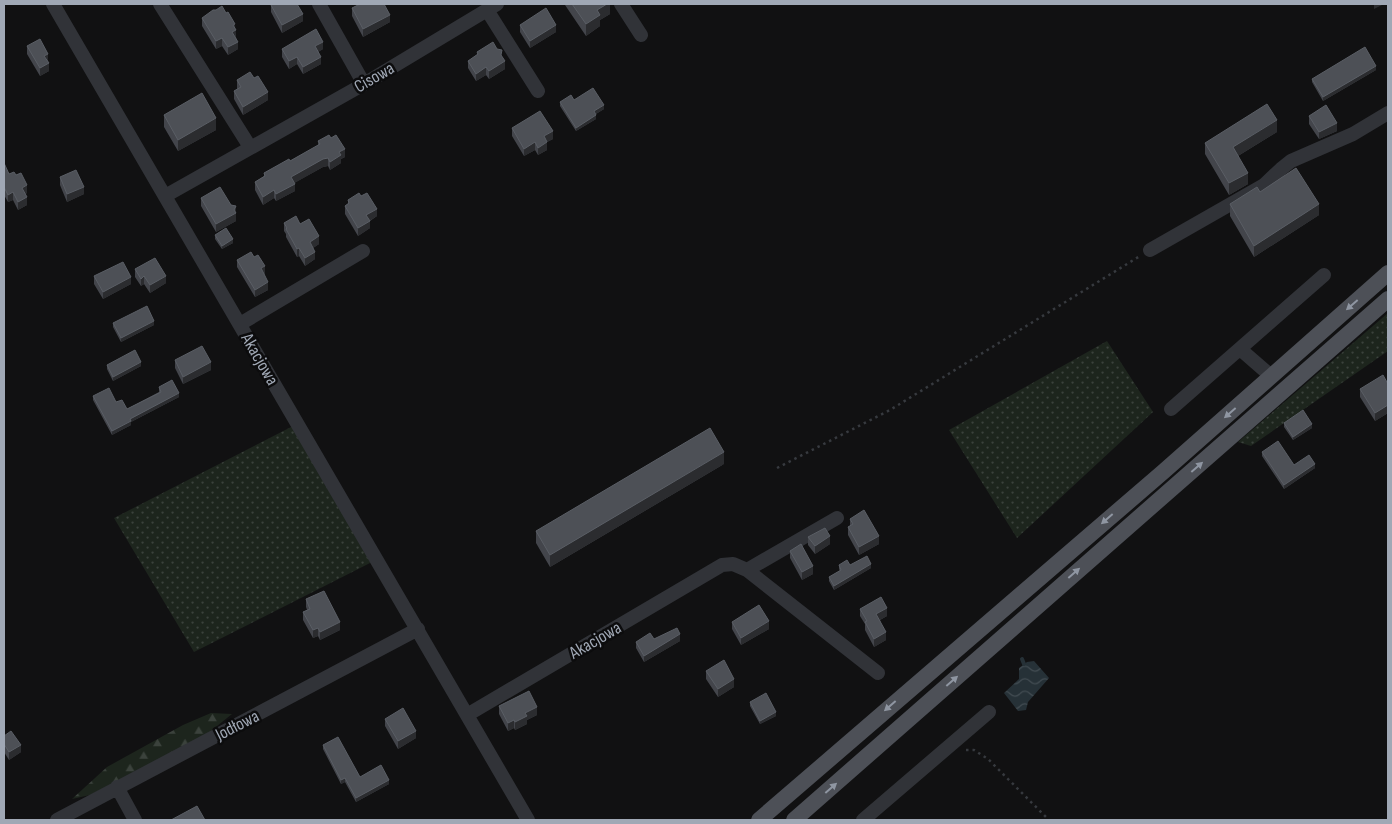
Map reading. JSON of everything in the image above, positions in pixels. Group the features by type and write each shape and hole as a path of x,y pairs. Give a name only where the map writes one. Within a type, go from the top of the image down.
{"main road":[{"path":"759,820 1163,472 1388,273"},
{"path":"794,820 1388,299"}],"street":[{"name":"Akacjowa","path":"53,4 528,820"},
{"path":"160,4 250,147"},
{"path":"319,4 364,84"},
{"path":"621,4 641,35"},
{"name":"Cisowa","path":"165,196 364,84 492,7"},
{"path":"492,7 538,91"},
{"path":"1150,250 1264,185 1291,161 1353,134 1388,114"},
{"path":"240,324 362,251"},
{"path":"1171,409 1324,275"},
{"path":"1240,349 1272,376"},
{"path":"837,518 747,570 878,673"},
{"name":"Akacjowa","path":"467,715 722,565 733,564 747,570"},
{"name":"Jodłowa","path":"57,820 418,629"},
{"path":"863,820 989,712"},
{"path":"117,787 135,820"}],"path":[{"path":"777,468 890,410 1150,250"},
{"path":"961,750 974,750 988,759 1050,820"}],"green space":[{"path":"1388,313 1388,351 1251,446 1238,442"},
{"path":"1107,341 1153,412 1017,538 949,430"},
{"path":"293,426 372,562 194,652 114,518"},
{"path":"211,713 232,714 207,734 90,795 72,799 107,767 183,725"}],"water":[{"path":"1034,661 1049,678 1028,702 1026,710 1018,711 1004,693 1019,679 1019,668 1027,662"}],"building":[{"path":"272,4 297,4 303,14 282,25"},
{"path":"360,4 384,4 390,15 363,29 352,8"},
{"path":"572,4 607,4 597,10 600,15 586,24"},
{"path":"222,6 235,24 233,25 236,30 232,32 238,42 228,47 222,38 216,41 202,18"},
{"path":"546,8 556,25 530,41 520,25"},
{"path":"316,29 323,42 315,46 321,57 303,67 297,57 289,61 282,49"},
{"path":"40,39 48,54 44,56 49,63 40,68 27,46"},
{"path":"493,42 497,49 502,50 501,55 505,61 489,71 486,67 476,74 468,61 478,54 477,52"},
{"path":"1365,47 1376,66 1323,97 1312,79"},
{"path":"250,72 254,78 258,76 268,92 243,107 234,91 241,87 237,80"},
{"path":"593,88 604,105 594,111 596,115 576,128 560,102 571,95 574,100"},
{"path":"202,93 216,118 178,140 164,115"},
{"path":"1267,104 1277,120 1233,147 1248,173 1229,183 1205,143"},
{"path":"1326,105 1337,123 1319,132 1309,116"},
{"path":"540,111 553,131 544,136 547,142 538,148 535,142 524,149 512,128"},
{"path":"329,135 331,138 336,135 345,149 339,152 341,155 330,162 328,158 323,159 291,177 295,184 276,194 274,190 263,197 255,182 265,176 264,173 320,144 318,141"},
{"path":"4,163 9,174 14,172 16,175 21,173 27,185 22,188 27,197 18,202 13,192 8,195 4,187"},
{"path":"1296,168 1319,204 1254,246 1230,204 1257,187 1260,192"},
{"path":"76,170 84,187 67,194 60,177"},
{"path":"220,187 231,205 236,206 234,210 236,213 216,224 201,198"},
{"path":"359,193 361,196 367,193 377,209 366,215 370,221 358,228 345,206 349,203 348,200"},
{"path":"296,216 300,224 309,219 319,236 310,242 315,252 305,258 299,248 297,249 284,223"},
{"path":"226,228 233,239 222,246 215,235"},
{"path":"251,252 254,257 258,255 265,266 261,268 268,282 255,290 237,260"},
{"path":"155,258 166,276 150,285 144,276 141,279 135,269"},
{"path":"123,262 131,277 103,292 94,276"},
{"path":"147,306 154,321 121,338 113,323"},
{"path":"202,346 211,362 183,377 175,360"},
{"path":"135,350 141,362 113,377 107,365"},
{"path":"1383,375 1388,384 1388,405 1375,413 1360,389"},
{"path":"172,380 179,393 130,419 131,421 112,431 93,396 109,388 116,402 122,400 127,409 161,392 159,387"},
{"path":"1303,410 1312,424 1293,437 1284,423"},
{"path":"710,428 724,452 550,555 536,531"},
{"path":"1278,441 1294,465 1309,455 1315,464 1284,485 1262,452"},
{"path":"864,510 879,536 859,547 848,527 853,524 850,519"},
{"path":"825,528 830,536 815,546 808,537"},
{"path":"801,544 813,566 802,572 790,551"},
{"path":"867,556 871,564 834,586 829,577 841,570 839,565 847,560 850,565"},
{"path":"324,591 340,622 320,632 318,628 313,630 303,612 310,609 306,599"},
{"path":"881,597 887,608 876,614 886,632 874,639 860,609"},
{"path":"759,605 769,621 741,638 732,622"},
{"path":"677,628 680,634 644,656 636,642 650,633 654,639"},
{"path":"724,660 734,679 718,689 706,671"},
{"path":"529,691 537,707 525,713 527,716 508,723 499,706"},
{"path":"766,693 776,712 760,721 750,702"},
{"path":"403,708 416,731 398,741 385,719"},
{"path":"11,731 21,745 9,752 4,744 4,736"},
{"path":"338,737 360,777 381,765 389,780 356,798 345,778 341,780 323,745"},
{"path":"197,806 205,820 171,820"}],"waterway":[{"path":"1022,659 1024,664"}]}
